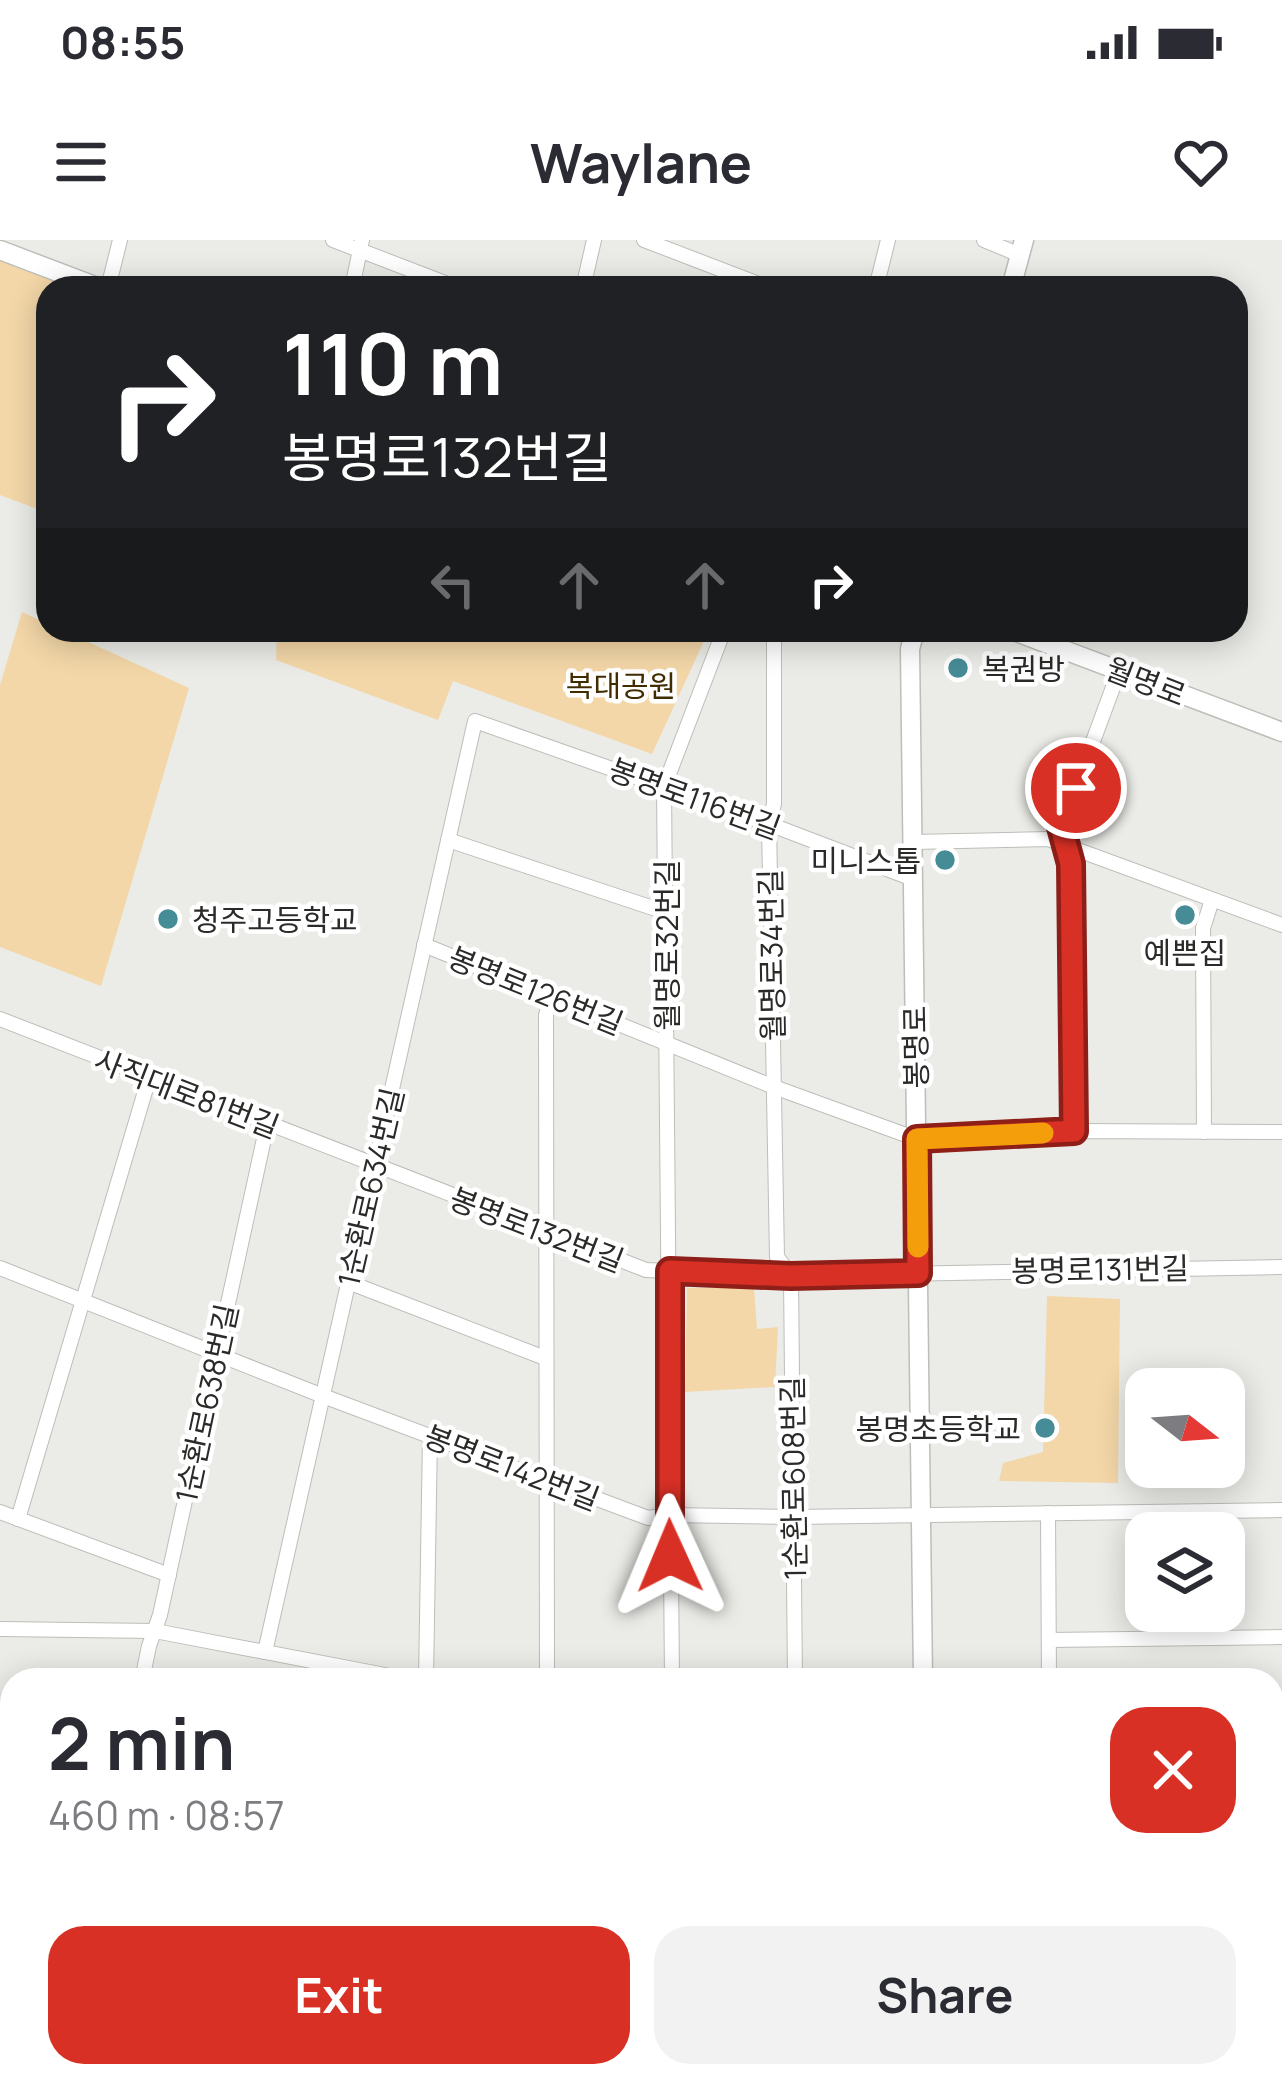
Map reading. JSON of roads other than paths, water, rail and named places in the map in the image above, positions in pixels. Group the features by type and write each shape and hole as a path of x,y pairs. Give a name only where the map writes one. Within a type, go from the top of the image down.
{"street":[{"path":"108,276 120,240"},
{"path":"333,240 361,245 431,276"},
{"path":"586,276 594,240"},
{"path":"644,240 738,276"},
{"path":"880,276 888,240"},
{"path":"984,240 1022,247 1014,276"},
{"path":"355,276 361,245"},
{"path":"0,250 71,276"},
{"name":"월명로32번길","path":"672,1668 664,787 719,642"},
{"name":"월명로34번길","path":"774,642 774,804 769,824 777,1257 791,1276"},
{"name":"봉명로","path":"912,642 922,1668"},
{"name":"월명로","path":"1043,642 1282,732"},
{"path":"1074,1131 1071,864 1061,827 1119,671"},
{"name":"봉명로116번길","path":"475,721 913,879"},
{"name":"1순환로634번길","path":"266,1652 475,721"},
{"path":"913,842 1048,839 1282,925"},
{"path":"448,840 665,912"},
{"path":"1204,1132 1203,928 1212,900"},
{"name":"봉명로126번길","path":"424,945 774,1087 917,1139"},
{"path":"547,1668 546,1015 551,996"},
{"name":"사직대로81번길","path":"0,1019 374,1167"},
{"path":"18,1519 149,1078"},
{"name":"1순환로638번길","path":"144,1668 169,1575 267,1124"},
{"path":"917,1139 1074,1131 1282,1132"},
{"name":"봉명로132번길","path":"374,1167 646,1270 791,1276 918,1273"},
{"name":"봉명로131번길","path":"918,1273 1282,1267"},
{"name":"봉명로142번길","path":"0,1268 647,1518 1282,1510"},
{"name":"1순환로608번길","path":"791,1276 795,1668"},
{"path":"349,1282 545,1358"},
{"path":"426,1668 430,1436"},
{"path":"0,1512 169,1575"},
{"path":"1048,1513 1049,1668"},
{"path":"0,1629 155,1631 349,1668"},
{"path":"1049,1640 1282,1637"}],"place":[{"name":"복권방","path":"958,668"},
{"name":"미니스톱","path":"945,860"},
{"name":"예쁜집","path":"1185,915"},
{"name":"청주고등학교","path":"168,919"},
{"name":"봉명초등학교","path":"1045,1428"}],"park label":[{"name":"복대공원","path":"621,685"}]}
